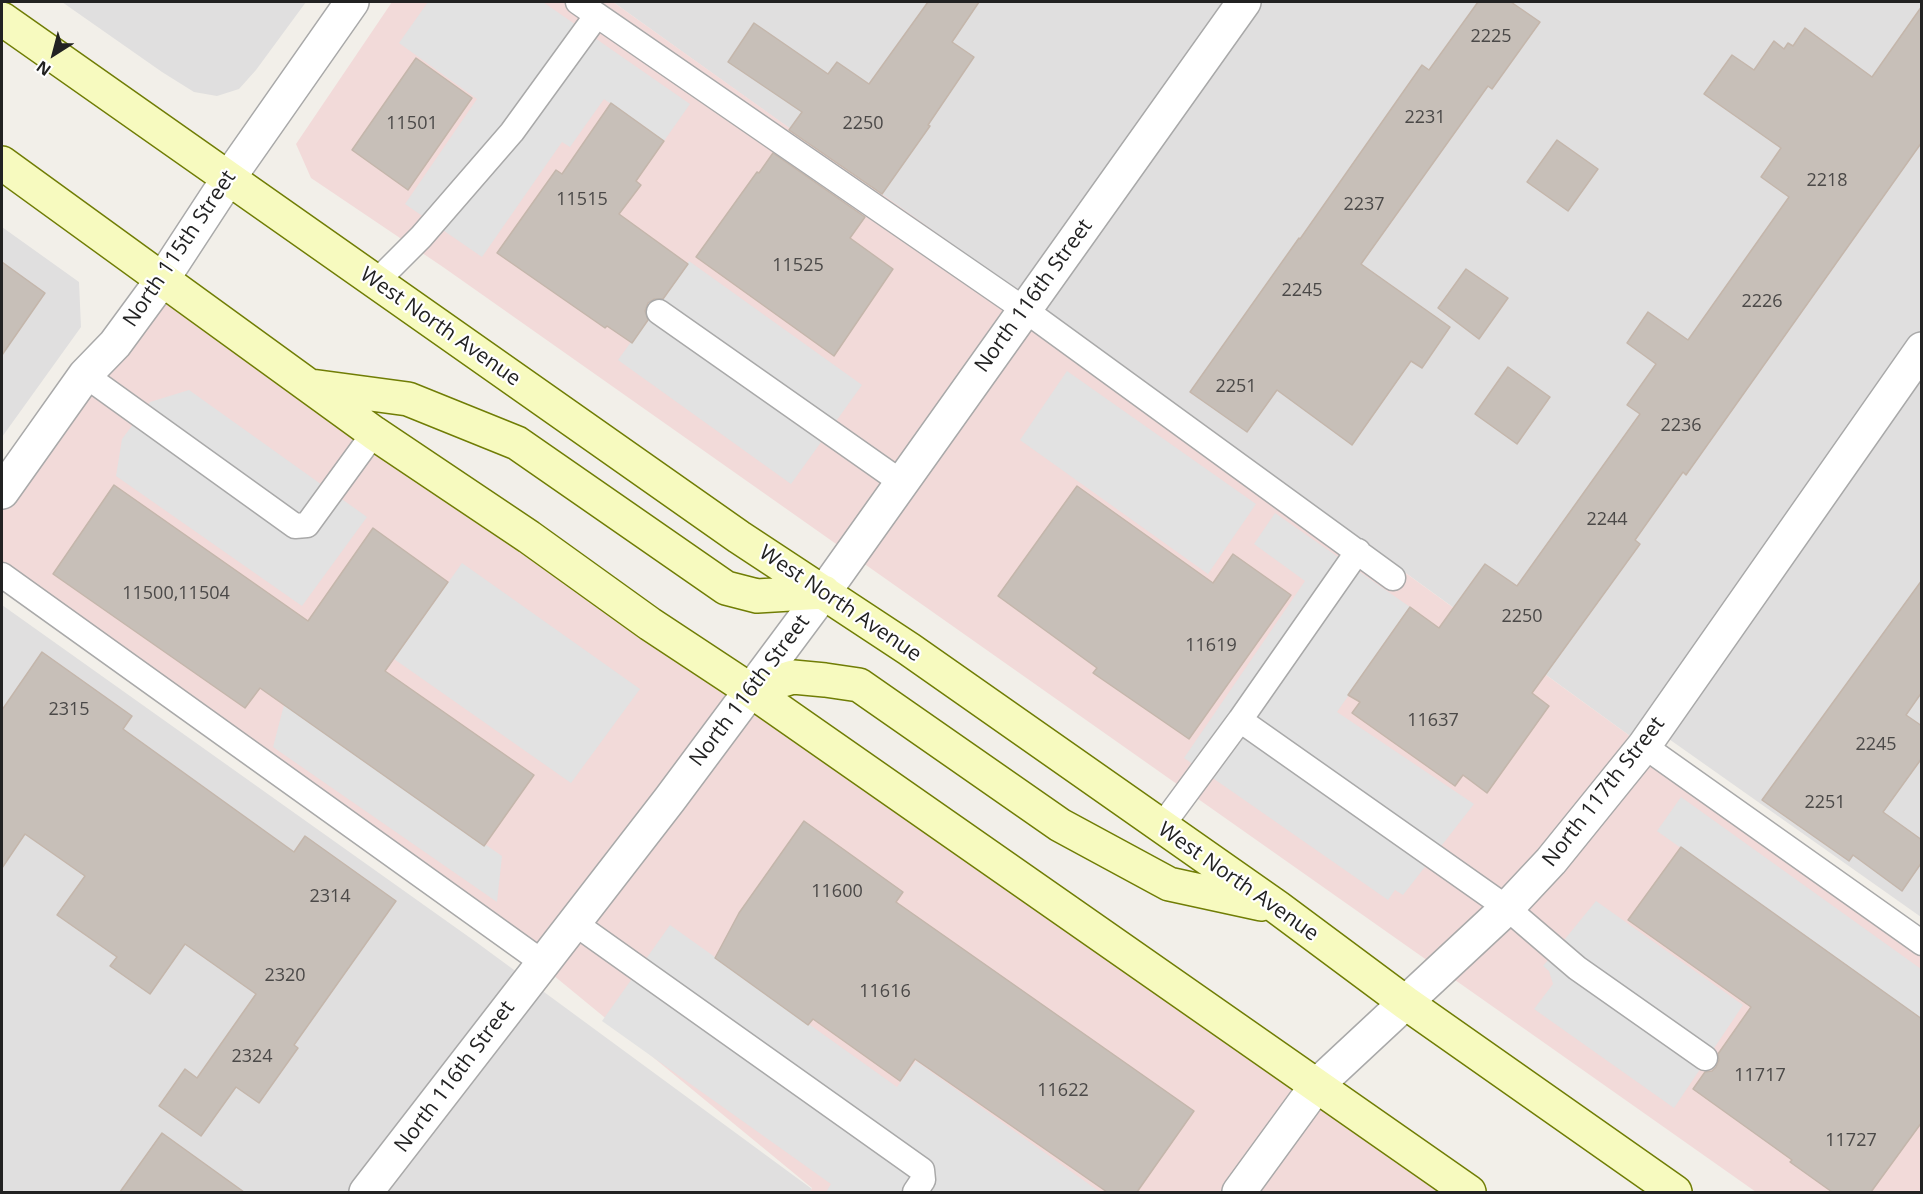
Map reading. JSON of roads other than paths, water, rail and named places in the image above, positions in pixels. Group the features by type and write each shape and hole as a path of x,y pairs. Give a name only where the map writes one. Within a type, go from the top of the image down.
{"main road":[{"name":"West North Avenue","path":"2,19 739,537 909,649 1675,1192"},
{"path":"2,163 374,433 529,537 650,624 750,690 1469,1192"},
{"path":"308,386 408,399 517,443 726,588 757,596 824,592"},
{"path":"750,690 793,677 859,685 1060,825 1169,884 1277,908"}],"street":[{"name":"North 115th Street","path":"5,479 85,375 115,344 162,280 228,179 352,2"},
{"name":"North 116th Street","path":"366,1192 670,799 824,592 1244,2"},
{"name":"North 117th Street","path":"1239,1192 1317,1085 1507,908 1551,861 1644,746 1922,349"}],"lane":[{"path":"376,282 421,237 512,132 588,8 1024,310 1393,578"},
{"path":"659,312 901,482"},
{"path":"85,375 295,526 307,525 374,433"},
{"path":"1161,827 1240,720 1358,551"},
{"path":"2,575 543,962"},
{"path":"1240,720 1507,908 1578,968 1705,1058"},
{"path":"1644,746 1922,943"},
{"path":"573,922 922,1170 923,1180 915,1192"}]}
